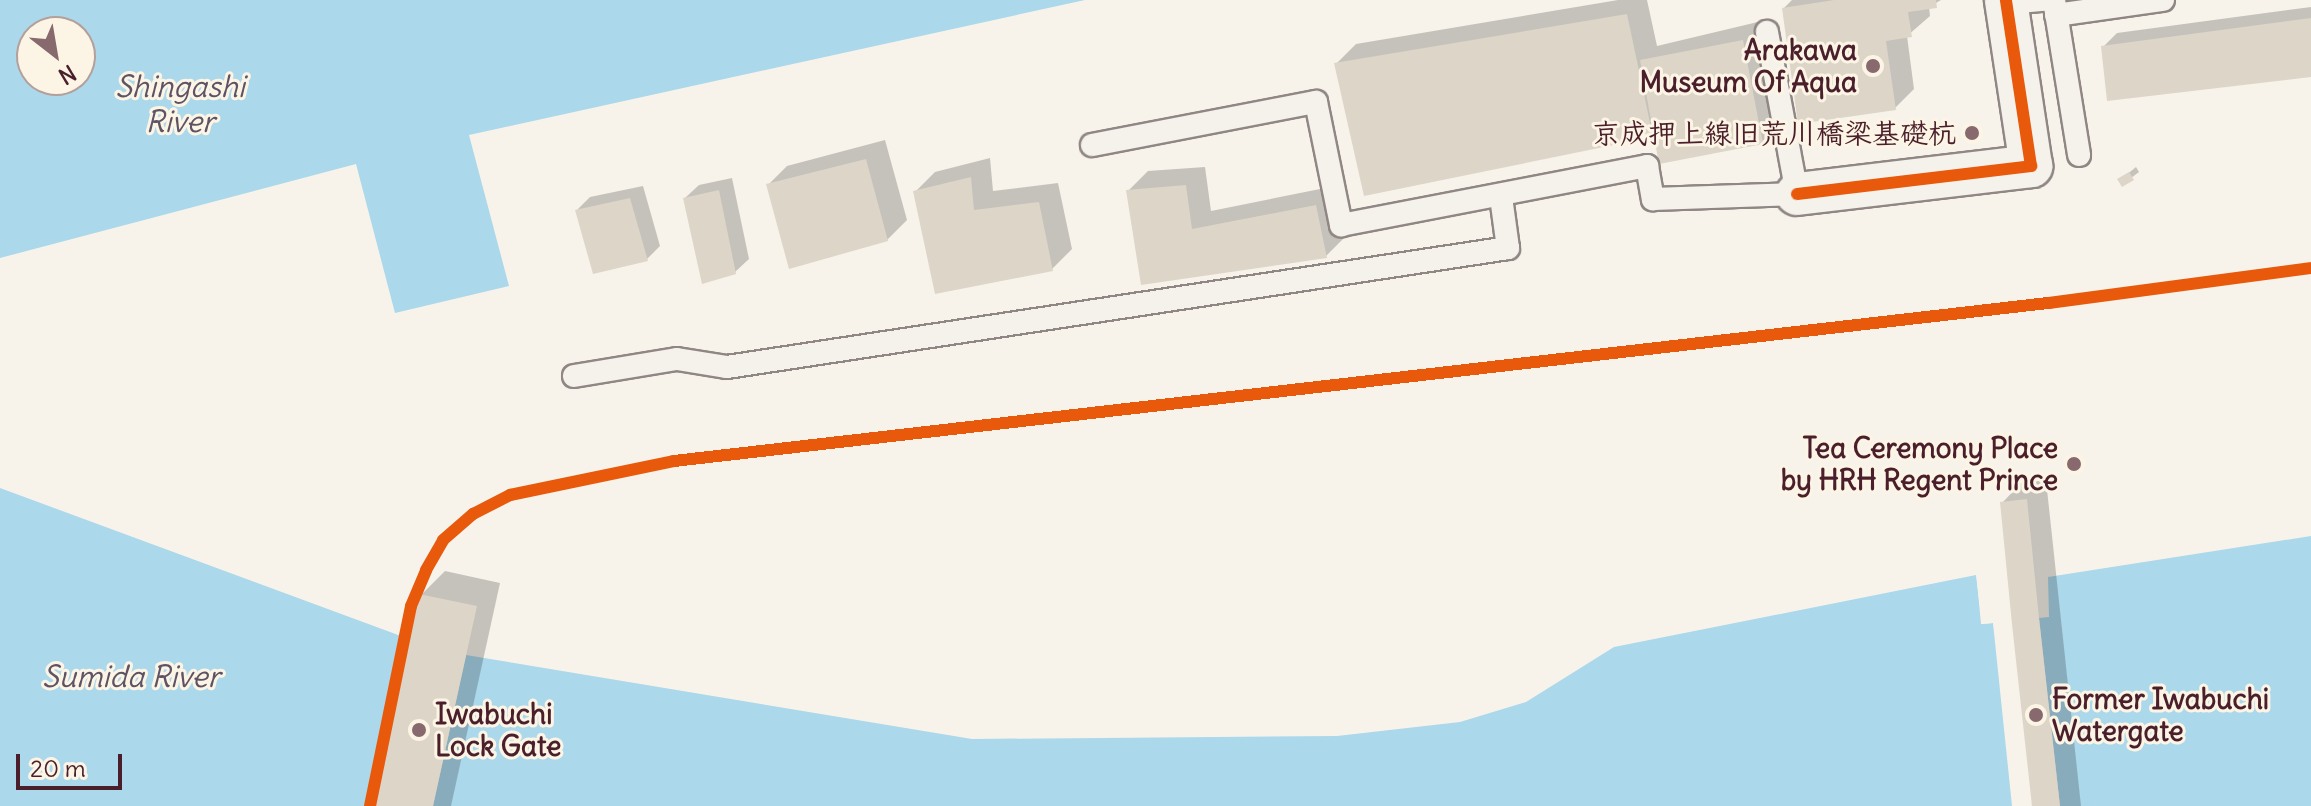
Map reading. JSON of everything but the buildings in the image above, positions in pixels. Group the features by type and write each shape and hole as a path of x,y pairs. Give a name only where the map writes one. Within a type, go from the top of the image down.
{"street":[{"path":"1797,194 2031,166 2034,4"}],"lane":[{"path":"2079,155 2034,4 2163,0"},
{"path":"1092,145 1316,102 1341,225 1501,197 1647,166 1653,199 1797,194 1767,32"},
{"path":"574,376 677,359 727,367 1508,248 1501,197"}],"water":[{"name":"Shingashi River","path":"0,0 1085,0 469,135 509,286 395,313 356,164 0,258"},
{"name":"Sumida River","path":"0,488 409,639 372,806 0,806"},
{"path":"2311,536 2311,806 2060,806 2039,618 2049,617 2048,577"},
{"path":"1976,575 1982,624 1993,623 2032,806 433,806 466,655 972,739 1337,736 1460,722 1526,702 1614,647"}],"pier":[{"path":"1976,571 1985,620 2012,620 2032,806 2012,806 1993,623 1981,624"}],"cycle path":[{"path":"1797,194 2031,166 2006,0"},
{"path":"370,806 411,606 426,570 443,540 473,514 510,495 674,461 2049,303 2311,268"}],"place":[{"name":"Arakawa Museum Of Aqua","path":"1873,66"},
{"name":"京成押上線旧荒川橋梁基礎杭","path":"1972,133"},
{"name":"Tea Ceremony Place by HRH Regent Prince","path":"2074,464"},
{"name":"Former Iwabuchi Watergate","path":"2036,715"},
{"name":"Iwabuchi Lock Gate","path":"419,730"}]}
